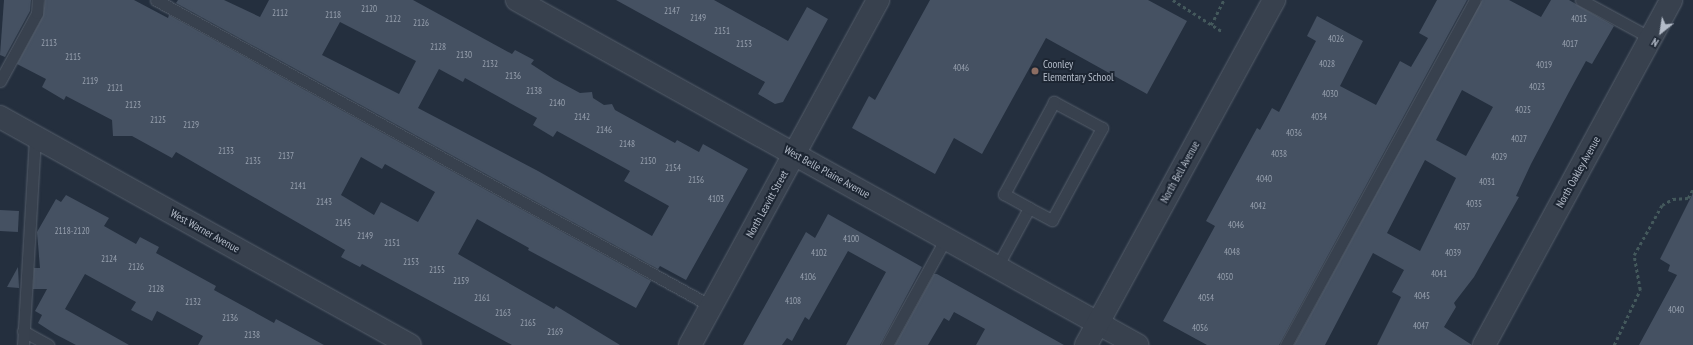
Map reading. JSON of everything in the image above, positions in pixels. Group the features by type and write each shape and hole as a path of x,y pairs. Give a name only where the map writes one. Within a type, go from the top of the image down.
{"street":[{"name":"West Belle Plaine Avenue","path":"516,0 1138,345"},
{"name":"North Bell Avenue","path":"1086,345 1274,0"},
{"name":"North Oakley Avenue","path":"1484,345 1671,0"},
{"name":"North Leavitt Street","path":"690,345 794,154 873,2"},
{"name":"West Warner Avenue","path":"0,117 410,345"}],"lane":[{"path":"0,81 37,13 38,0"},
{"path":"156,0 711,306"},
{"path":"1286,345 1475,0"},
{"path":"1581,0 1651,38"},
{"path":"1054,102 1102,128 1052,220 1029,208 1004,194 1054,102"},
{"path":"23,345 35,136"},
{"path":"997,267 1029,208"},
{"path":"887,345 946,238"},
{"path":"23,331 48,345"}],"path":[{"path":"1173,0 1223,32"},
{"path":"1211,25 1224,0"},
{"path":"1688,198 1693,189"},
{"path":"1614,345 1639,295 1634,255 1662,205 1673,199 1688,198 1693,200"}],"building":[{"path":"4,0 31,0 30,11 5,57 0,55"},
{"path":"45,0 134,0 168,18 169,15 651,281 636,308 528,250 529,248 477,219 458,254 554,309 556,306 620,345 512,345 362,264 360,267 341,257 345,250 176,152 172,158 132,136 113,136 112,120 66,96 64,100 42,87 46,79 17,64 43,16","holes":["361,157 382,169 385,164 435,192 418,222 381,202 374,215 341,195"]},
{"path":"178,0 224,0 260,17 269,0 413,0 512,54 515,50 534,60 531,64 554,79 580,93 592,92 593,98 604,105 612,104 615,110 675,143 677,140 699,152 703,144 748,169 686,280 660,266 658,269 176,3","holes":["340,22 416,61 399,94 322,55","439,69 463,82 465,78 537,118 533,125 553,137 557,131 630,171 624,181 669,206 652,236 538,171 418,108"]},
{"path":"616,0 714,0 788,41 807,7 828,19 783,102 775,104 758,94 765,82"},
{"path":"930,0 1148,0 1187,21 1147,94 1046,38 982,154 954,138 935,174 852,128 869,96 875,100"},
{"path":"1437,0 1467,0 1279,345 1207,345 1163,321 1215,226 1206,221 1257,128 1260,130 1272,108 1279,112 1316,41 1307,36 1317,16 1363,41 1340,86 1376,105 1400,61 1411,67 1428,38 1419,33"},
{"path":"1482,0 1509,0 1541,17 1551,0 1569,0 1614,26 1592,64 1586,61 1531,164 1516,196 1519,197 1474,277 1454,303 1456,307 1444,327 1472,345 1377,345 1401,297 1392,292 1404,270 1373,253 1325,345 1294,345","holes":["1462,90 1493,107 1466,156 1436,140","1425,160 1456,178 1420,251 1387,233"]},
{"path":"1693,193 1693,345 1639,345 1677,275 1668,271 1670,265 1660,259"},
{"path":"66,195 109,218 104,226 136,244 140,237 159,247 156,253 216,286 214,290 274,323 276,319 324,345 198,345 203,336 157,311 152,321 131,310 136,302 85,274 65,309 129,345 76,345 55,334 38,323 42,315 35,311 47,289 33,289 34,268 40,268 37,232 56,199 61,202"},
{"path":"0,210 19,211 18,232 0,231"},
{"path":"828,214 922,267 880,345 846,345 886,272 848,251 809,320 805,317 792,341 787,338 782,345 743,345 806,232 815,238"},
{"path":"18,267 19,288 7,287"},
{"path":"934,274 937,274 1064,345 976,345 985,329 954,312 949,321 944,318 928,345 895,345"}],"place":[{"name":"Coonley Elementary School","path":"1035,71"}]}
